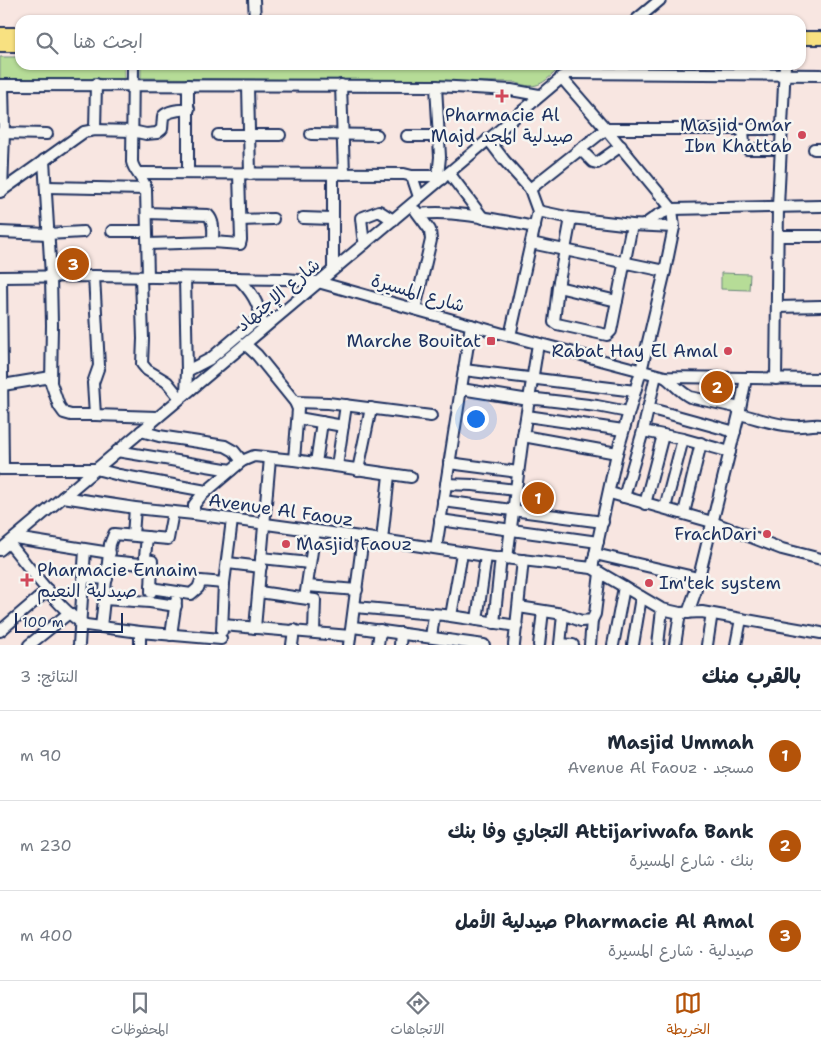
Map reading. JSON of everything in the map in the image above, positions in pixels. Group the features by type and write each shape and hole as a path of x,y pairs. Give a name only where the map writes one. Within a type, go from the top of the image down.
{"main road":[{"path":"0,34 15,34"},
{"path":"806,38 821,38"},
{"path":"0,45 15,45"}],"street":[{"path":"254,0 256,15"},
{"path":"642,15 660,0"},
{"path":"133,70 132,166 145,184 148,244 144,277 142,364 146,370 166,382 183,396"},
{"name":"شارع الإجتهاد","path":"0,550 570,70"},
{"path":"564,75 784,70 821,75"},
{"path":"776,379 778,206 784,70"},
{"path":"564,75 672,209 674,227 641,371 617,453 610,493 598,542 595,614 592,620 590,645"},
{"path":"1,192 2,84 436,86 511,90 540,95"},
{"path":"95,130 96,84"},
{"path":"188,85 188,174"},
{"path":"340,85 344,174"},
{"path":"248,86 250,174"},
{"path":"436,86 440,157 443,176 483,218"},
{"path":"1,192 84,132 95,130 132,131 146,134 158,133 162,129 163,116 166,113 188,109"},
{"path":"530,189 606,128 782,129"},
{"path":"743,129 744,144 747,149 781,149"},
{"path":"2,133 47,134"},
{"path":"311,134 377,135"},
{"path":"218,135 280,135"},
{"path":"407,136 439,136"},
{"path":"488,139 530,189 538,211 510,336"},
{"path":"580,149 593,162 597,163 621,146"},
{"path":"44,160 51,276 50,376 59,406 64,413 71,415 157,417"},
{"path":"138,174 404,174 412,176 443,176"},
{"path":"148,244 213,242 240,244 239,174"},
{"path":"333,174 333,269"},
{"path":"412,176 419,197"},
{"path":"46,187 146,189"},
{"path":"410,205 430,230 431,240 415,309"},
{"path":"644,225 658,215 672,209 821,206"},
{"path":"365,243 361,218 379,211 393,220"},
{"path":"538,211 571,218 632,225 674,227"},
{"path":"419,214 444,213 535,226"},
{"path":"147,214 208,215 213,225 213,242"},
{"path":"303,218 332,218"},
{"path":"571,218 558,286 554,322 607,335 609,334 617,301 632,225"},
{"path":"240,220 273,219"},
{"path":"112,231 146,231"},
{"path":"0,232 48,234 83,232"},
{"path":"778,236 821,236"},
{"path":"531,243 665,271"},
{"path":"94,276 99,366 93,383 95,415"},
{"path":"0,277 2,469 96,469 206,491"},
{"name":"شارع المسيرة","path":"0,277 238,278 290,279 318,282 660,376 821,379"},
{"path":"183,396 187,371 185,278"},
{"path":"238,278 258,304 263,328"},
{"path":"558,286 617,301"},
{"path":"777,307 821,306"},
{"path":"187,371 210,359 261,316"},
{"path":"436,548 471,325"},
{"path":"245,344 257,355 295,402 298,409 294,460"},
{"path":"494,623 504,558 511,530 523,436 538,344"},
{"path":"464,370 635,390"},
{"path":"2,380 50,376"},
{"path":"624,497 648,408 660,376 690,397 783,425 796,427 809,424 821,425"},
{"path":"675,645 698,578 740,411 746,378"},
{"path":"461,389 529,400 551,400 628,412"},
{"path":"295,402 371,408 431,416"},
{"path":"337,466 346,406"},
{"path":"358,470 371,408"},
{"path":"648,408 734,432"},
{"path":"526,416 623,430"},
{"path":"298,418 343,426"},
{"path":"316,463 322,422"},
{"path":"140,431 175,439 225,446 234,451 242,461"},
{"path":"643,431 702,443 730,452"},
{"path":"645,504 663,435"},
{"path":"523,436 617,453"},
{"path":"665,508 684,439"},
{"path":"684,513 702,443"},
{"path":"117,451 231,470"},
{"path":"194,514 196,501 206,491 242,461 254,456 411,477"},
{"path":"255,628 270,458"},
{"path":"449,462 518,472"},
{"path":"382,540 389,475"},
{"path":"446,484 516,490"},
{"path":"610,493 712,522 782,549 821,557"},
{"name":"Avenue Al Faouz","path":"63,497 363,537 462,553 596,571 662,609 687,613 696,617 821,633"},
{"path":"443,501 603,522"},
{"path":"133,535 135,508"},
{"path":"101,627 110,544 114,534 168,540 173,512"},
{"path":"12,540 48,590 69,613 86,625 221,642 224,583 228,564 232,520"},
{"path":"440,520 598,542"},
{"path":"305,598 315,531"},
{"path":"147,537 145,559 152,561 150,602"},
{"path":"351,636 363,537"},
{"path":"12,540 85,550 109,557 152,565"},
{"path":"79,645 85,550"},
{"path":"451,616 462,553"},
{"path":"596,554 698,578"},
{"path":"477,620 486,556"},
{"path":"514,645 523,560"},
{"path":"228,564 310,562"},
{"path":"83,577 107,579"},
{"path":"151,586 157,589 191,594 197,590 200,582 203,581 224,583"},
{"path":"307,586 357,590"},
{"path":"613,645 624,587"},
{"path":"0,631 48,590"},
{"path":"171,635 178,592"},
{"path":"259,592 313,599 316,602 314,632"},
{"path":"633,645 641,597"},
{"path":"104,599 176,606"},
{"path":"355,607 434,616 451,616 517,626"},
{"path":"518,607 563,614 580,621 592,620"},
{"path":"658,645 662,609"},
{"path":"539,645 543,611"},
{"name":"Avenue Al Faouz","path":"687,613 698,611 740,622 821,638"},
{"path":"32,644 69,613"},
{"path":"563,614 560,644 573,645"},
{"path":"427,639 434,616"},
{"path":"707,645 711,619"},
{"path":"736,645 740,622"},
{"path":"223,625 351,636 380,630 444,642 484,645"},
{"path":"292,645 294,630"},
{"path":"378,645 380,630"},
{"path":"140,632 140,645"},
{"path":"400,645 401,633"}],"green space":[{"path":"0,57 15,57 15,70 124,70 124,79 0,79"},
{"path":"141,70 557,70 541,83 530,86 514,82 141,78"},
{"path":"721,273 750,274 749,290 721,289"}],"place":[{"name":"Pharmacie Al Majd صيدلية المجد","path":"502,96"},
{"name":"Masjid Omar Ibn Khattab","path":"802,135"},
{"name":"Pharmacie Al Amal صيدلية الأمل","path":"73,264"},
{"name":"Marche Bouitat","path":"491,341"},
{"name":"Rabat Hay El Amal","path":"728,351"},
{"name":"Attijariwafa Bank التجاري وفا بنك","path":"717,387"},
{"name":"Masjid Ummah","path":"538,498"},
{"name":"FrachDari","path":"767,534"},
{"name":"Masjid Faouz","path":"286,544"},
{"name":"Pharmacie Ennaim صيدلية النعيم","path":"27,580"},
{"name":"Im'tek system","path":"649,583"}]}
